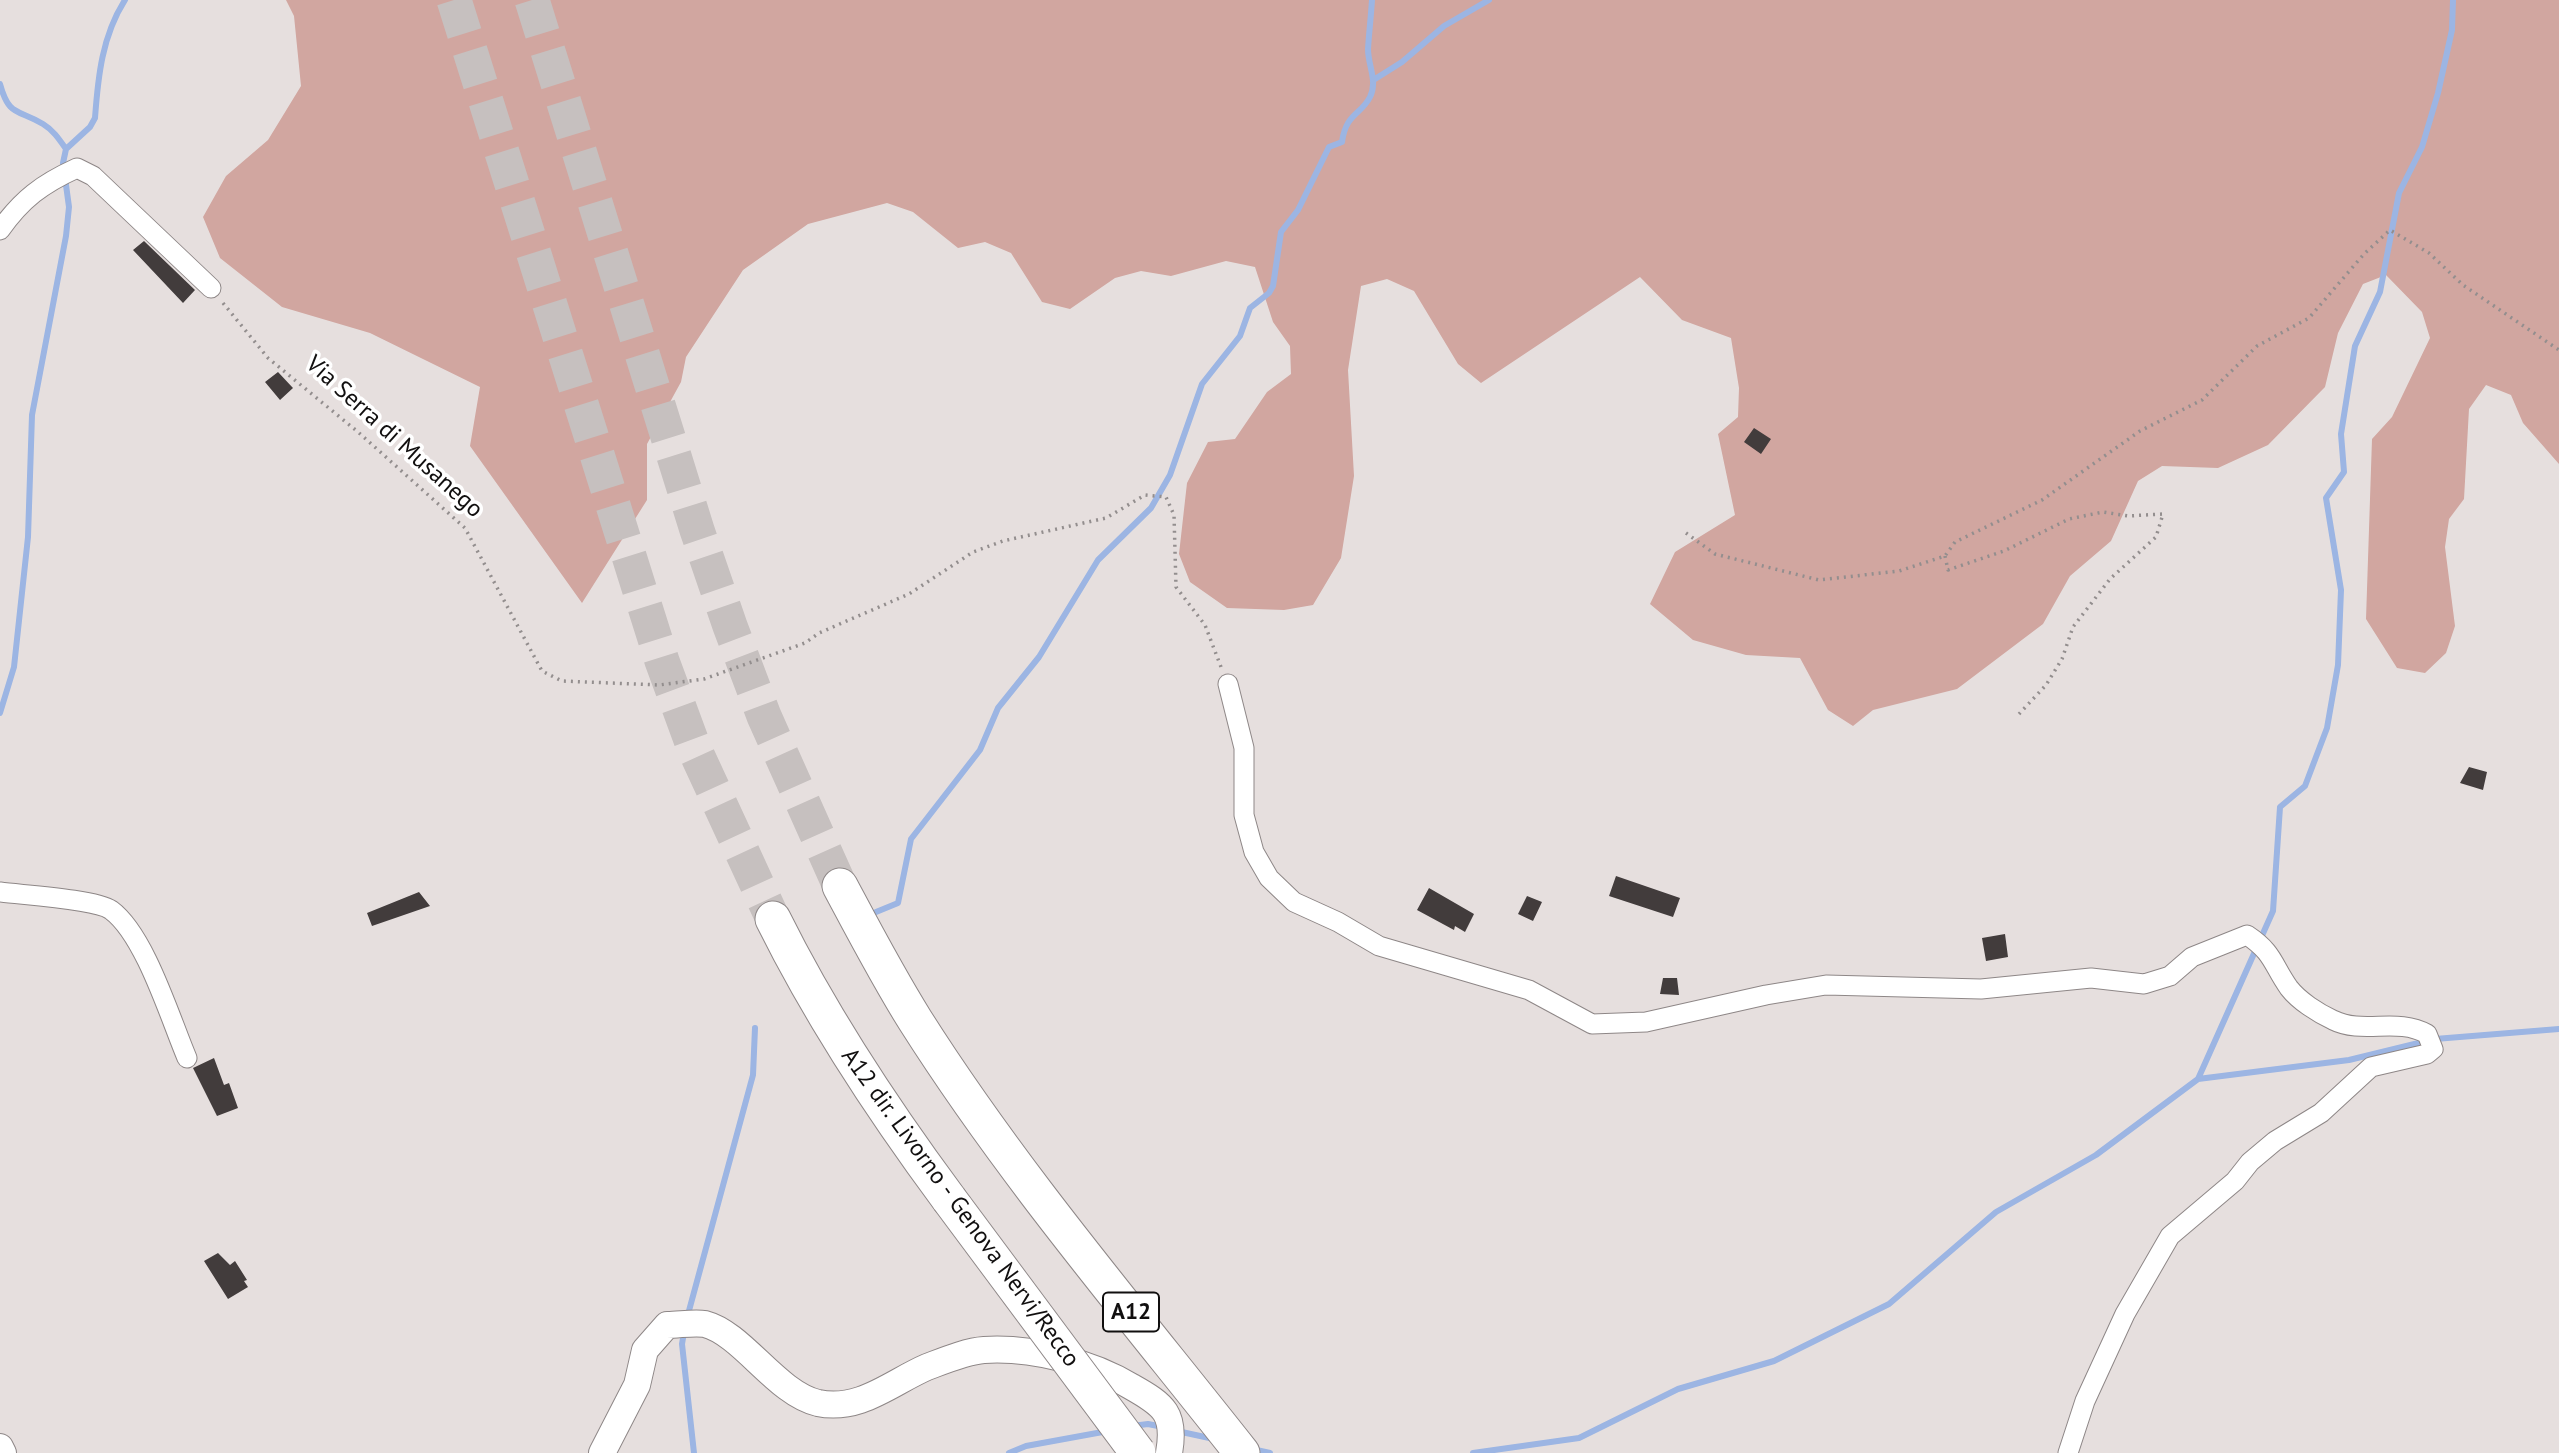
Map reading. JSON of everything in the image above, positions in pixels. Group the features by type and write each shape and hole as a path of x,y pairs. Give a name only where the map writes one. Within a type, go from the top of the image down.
{"highway":[{"name":"A12","path":"840,886 914,1019 1021,1172 1242,1453"},
{"name":"A12 dir. Livorno - Genova Nervi/Recco","path":"773,919 812,994 877,1099 1138,1453"}],"street":[{"path":"0,230 20,202 55,178 77,168 93,176 211,288"},
{"path":"1228,684 1244,748 1244,815 1254,852 1269,878 1294,902 1338,922 1379,946 1529,990 1592,1024 1646,1022 1766,995 1826,985 1981,989 2091,978 2144,984 2170,976 2192,957 2247,935 2267,948 2291,990 2334,1021 2357,1027 2389,1024 2430,1042 2427,1054 2371,1068 2321,1113 2275,1141 2250,1162 2235,1181 2170,1236 2125,1314 2085,1401 2068,1453"},
{"path":"0,892 28,893 110,909 137,939 187,1058"},
{"path":"603,1453 637,1385 645,1350 667,1325 705,1324 737,1344 782,1384 818,1403 850,1403 886,1391 927,1367 982,1350 1067,1360 1116,1377 1154,1399 1170,1416 1172,1435 1169,1453"},
{"path":"0,1447 4,1453"}],"path":[{"path":"1685,533 1715,554 1819,580 1899,571 1945,556 1955,542 2042,500 2140,431 2202,400 2257,346 2309,318 2364,254 2390,230 2429,253 2463,285 2559,350"},
{"name":"Via Serra di Musanego","path":"211,288 268,358 358,432 465,528 542,671 562,681 659,685 704,679 805,643 819,633 909,594 972,552 1003,541 1106,518 1144,495 1166,497 1174,515 1175,587 1205,625 1228,684"},
{"path":"1945,556 1948,570 2004,551 2069,519 2103,512 2128,516 2163,514 2156,537 2110,579 2073,627 2062,659 2046,685 2018,714"}],"shaded area":[{"path":"286,0 2559,0 2559,464 2523,423 2511,395 2486,385 2469,409 2464,499 2449,519 2445,547 2455,626 2446,653 2425,673 2397,668 2366,619 2372,439 2392,417 2430,338 2422,312 2386,275 2363,284 2338,333 2325,387 2268,445 2218,468 2162,466 2138,481 2111,541 2070,576 2043,624 1957,689 1873,710 1853,726 1828,710 1800,658 1746,655 1693,640 1650,604 1675,552 1735,515 1718,434 1738,417 1739,388 1731,338 1682,320 1640,277 1481,383 1458,364 1414,291 1387,279 1361,286 1348,370 1354,476 1341,558 1313,605 1284,610 1227,608 1190,582 1179,554 1187,483 1208,442 1235,439 1267,392 1291,374 1290,346 1273,322 1255,267 1226,261 1171,276 1141,271 1115,278 1070,309 1042,302 1011,253 985,242 958,248 913,212 887,203 808,224 743,270 686,357 681,382 647,444 647,500 582,603 470,446 480,387 370,333 282,307 220,258 203,217 226,176 268,140 301,86 294,16"}],"building":[{"path":"144,241 195,290 183,303 133,250"},
{"path":"278,372 293,388 280,400 265,382"},
{"path":"1754,428 1771,439 1761,454 1744,442"},
{"path":"2469,767 2487,772 2483,790 2460,783"},
{"path":"1616,876 1680,898 1673,917 1609,896"},
{"path":"1429,888 1474,914 1465,932 1455,926 1454,930 1417,910"},
{"path":"419,892 430,906 372,926 367,913"},
{"path":"1527,896 1542,902 1533,921 1518,914"},
{"path":"2005,934 2008,957 1986,961 1982,938"},
{"path":"1663,978 1677,978 1679,995 1660,994"},
{"path":"214,1058 224,1085 229,1083 238,1108 217,1116 193,1068"},
{"path":"218,1253 230,1265 235,1261 247,1280 244,1281 248,1287 228,1299 204,1261"}],"waterway":[{"path":"0,713 14,667 28,537 32,415 66,236 69,207 63,163 66,149 90,127 95,118 106,42 125,0"},
{"path":"876,912 898,903 911,839 980,750 998,708 1039,657 1098,560 1151,508 1170,475 1202,384 1240,336 1250,308 1269,293 1273,286 1281,232 1298,210 1329,147 1342,142 1350,120 1370,97 1373,79 1368,49 1372,0"},
{"path":"1375,79 1402,62 1444,26 1489,0"},
{"path":"1473,1453 1579,1438 1678,1389 1774,1361 1889,1304 1996,1212 2096,1155 2198,1079 2273,911 2280,807 2305,786 2327,728 2338,665 2341,590 2326,498 2344,472 2341,434 2355,346 2380,292 2399,193 2422,147 2438,93 2452,30 2453,0"},
{"path":"0,84 11,107 47,126 66,149"},
{"path":"687,1318 753,1075 755,1028"},
{"path":"2198,1079 2349,1060 2435,1039 2559,1029"},
{"path":"684,1332 682,1344 694,1453"},
{"path":"1132,1426 1148,1424 1163,1427"},
{"path":"1009,1453 1026,1446 1108,1431"},
{"path":"1177,1431 1214,1439"},
{"path":"1252,1449 1270,1453"}],"tunnel":[{"path":"454,0 662,661 694,748 773,919"},
{"path":"532,0 697,530 730,626 764,716 840,886"}]}
